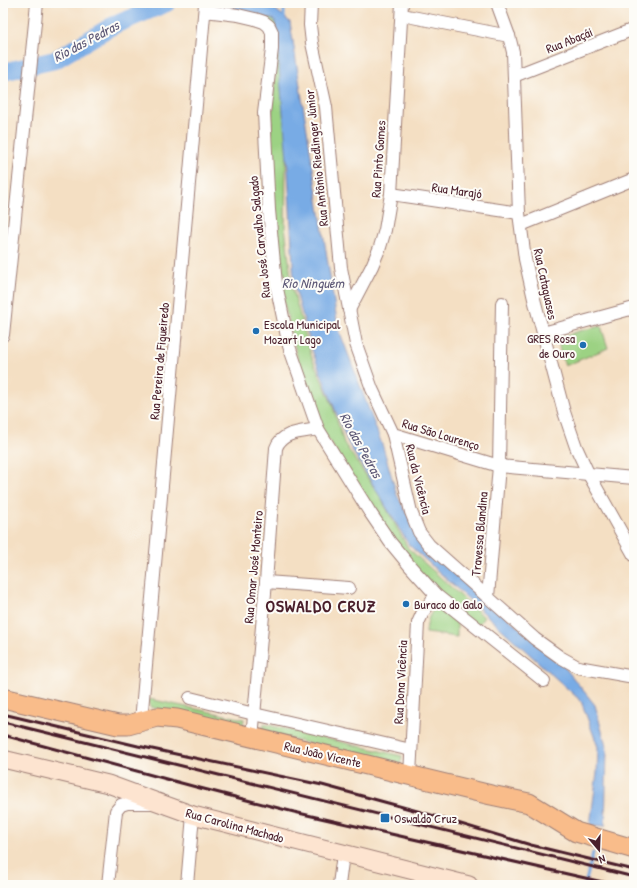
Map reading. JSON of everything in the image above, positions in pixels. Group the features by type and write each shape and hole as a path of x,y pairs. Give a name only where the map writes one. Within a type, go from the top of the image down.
{"main road":[{"name":"Rua João Vicente","path":"3,698 105,722 128,725 157,717 177,719 490,795 529,803 576,832 634,849"},
{"name":"Rua Carolina Machado","path":"3,759 108,784 193,815 469,885"}],"street":[{"path":"3,335 37,3"},
{"name":"Rua Antônio Riedlinger Júnior","path":"311,3 310,25 312,43 326,107 340,268 348,310"},
{"name":"Rua Cataguases","path":"497,3 513,52 520,219 532,292 564,412 576,446 588,473 634,555"},
{"name":"Rua José Carvalho Salgado","path":"205,7 264,22 269,26 272,32 272,49 264,113 268,210 276,284 289,346 318,429 369,511 390,542 409,565 436,595 544,681"},
{"name":"Rua Pereira de Figueiredo","path":"141,721 205,7"},
{"path":"402,9 509,36"},
{"name":"Rua Pinto Gomes","path":"348,310 372,266 385,230 391,194 402,9"},
{"name":"Rua Abaçái","path":"514,76 634,29"},
{"path":"520,219 634,179"},
{"name":"Rua Marajó","path":"391,194 520,219"},
{"name":"Travessa Blandina","path":"488,597 499,466 502,303"},
{"path":"543,333 634,308"},
{"name":"Rua São Lourenço","path":"348,310 362,364 393,434 499,466 634,478"},
{"name":"Rua Omar José Monteiro","path":"252,738 276,448 281,438 288,435 318,429"},
{"name":"Rua da Vicência","path":"393,434 411,512 419,532 429,545 488,597"},
{"path":"266,582 349,588"},
{"name":"Rua Dona Vicência","path":"410,775 418,623 423,612 436,595"},
{"path":"488,597 535,639 567,661 578,667 634,677"},
{"name":"Rua João Vicente","path":"190,698 411,750"},
{"path":"108,885 116,811 121,805 127,803 158,803"},
{"path":"187,885 193,815"},
{"path":"339,885 343,854"}],"green space":[{"path":"213,3 247,3 282,23 292,97 286,163 285,226 292,287 312,358 332,404 344,443 379,495 408,548 484,617 475,629 402,554 321,428 298,360 279,283 270,143 276,69 275,32 267,18 213,5"},
{"name":"GRES Rosa de Ouro","path":"601,326 608,348 565,366 559,348 560,338 579,331"},
{"path":"443,606 454,614 457,623 457,637 426,633 428,620 432,612 438,607"},
{"path":"149,699 244,719 242,729 150,707"},
{"path":"264,724 402,756 400,766 262,732"}],"water":[{"name":"Rio Ninguém","path":"214,3 268,3 290,22 338,327 383,447 397,495 425,548 562,664 595,705 607,750 605,826 590,825 597,773 598,747 581,701 409,545 348,443 313,353 294,285 288,171 275,20"}],"waterway":[{"name":"Rio das Pedras","path":"3,70 7,71 55,60 112,26 167,3"},
{"path":"284,3 284,20"},
{"name":"Rio das Pedras","path":"585,885 593,853"}],"railway":[{"path":"3,714 138,746 322,785 421,812 531,845 634,870"},
{"path":"3,722 634,877"},
{"path":"3,735 294,812 616,885"}],"place":[{"name":"Escola Municipal Mozart Lago","path":"256,331"},
{"name":"GRES Rosa de Ouro","path":"583,345"},
{"name":"Buraco do Galo","path":"406,604"},
{"name":"Oswaldo Cruz","path":"385,818"}],"district":[{"name":"OSWALDO CRUZ","path":"321,606"}]}
